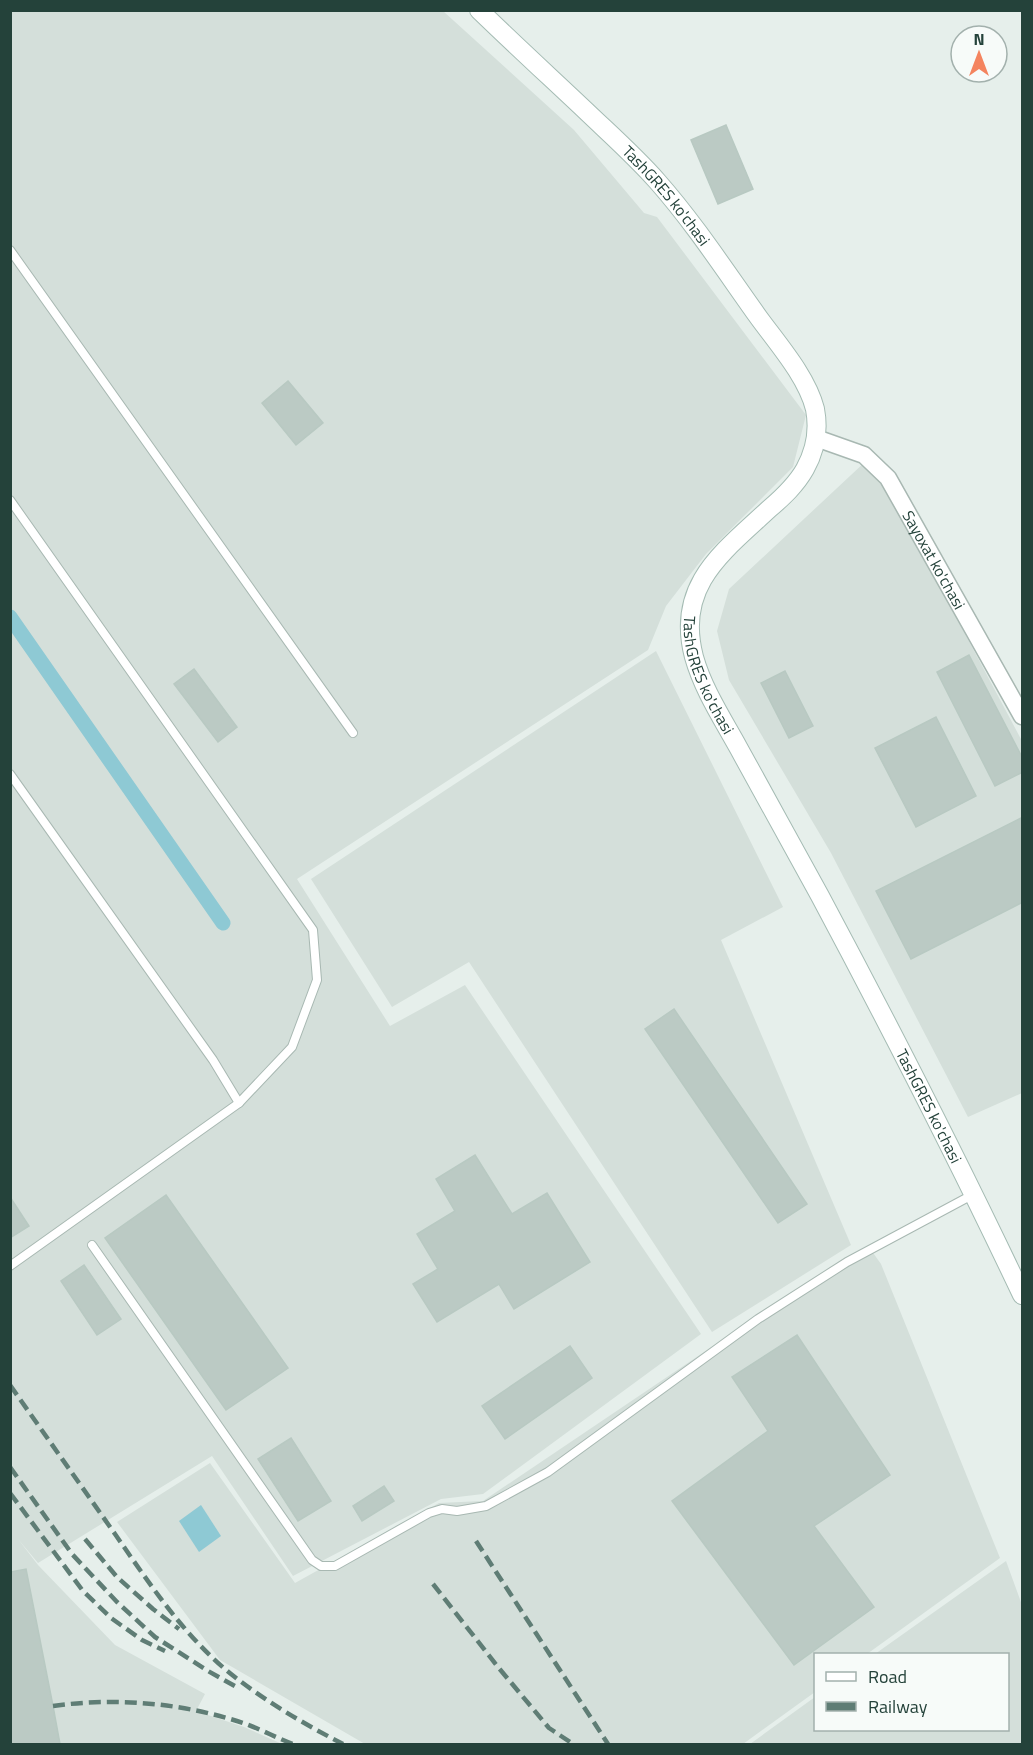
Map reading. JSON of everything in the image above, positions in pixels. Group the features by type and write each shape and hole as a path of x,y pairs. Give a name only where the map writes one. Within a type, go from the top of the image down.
{"main road":[{"name":"TashGRES ko'chasi","path":"479,10 607,130 657,181 702,239 796,370 813,403 816,438 808,462 797,482 719,556 700,583 690,618 693,655 707,692 820,896 974,1194 1023,1295"}],"street":[{"name":"Sayoxat ko'chasi","path":"816,438 864,454 888,478 1023,716"}],"lane":[{"path":"10,250 353,733"},
{"path":"10,500 313,930 317,981 292,1047 239,1103 10,1266"},
{"path":"10,774 213,1060 239,1103"},
{"path":"92,1245 312,1560 321,1566 335,1566 429,1513 442,1509 457,1511 486,1506 548,1472 758,1319 847,1262 974,1194"}],"shaded area":[{"path":"11,11 443,11 574,130 644,213 657,217 806,415 793,467 706,554 666,606 648,650 297,879 390,1026 465,985 701,1334 483,1494 441,1499 293,1576 212,1456 38,1563 18,1539 38,1565 115,1645 205,1694 196,1711 244,1727 282,1744 11,1744"},
{"path":"866,461 887,487 1022,741 1022,1093 968,1117 831,853 729,680 717,631 729,589"},
{"path":"656,651 783,907 721,940 851,1245 712,1332 469,962 392,1007 311,879"},
{"path":"871,1250 881,1264 1000,1558 868,1653 814,1653 814,1693 743,1744 365,1744 220,1660 117,1522 210,1463 295,1583 439,1503 483,1501 710,1348"},
{"path":"1006,1561 1022,1605 1022,1744 750,1744 814,1698 814,1731 1009,1731 1009,1653 876,1653"}],"water":[{"path":"201,1505 221,1536 199,1552 179,1521"}],"building":[{"path":"726,125 753,189 718,204 691,140"},
{"path":"288,381 323,423 296,445 262,403"},
{"path":"969,655 1023,759 1023,772 995,786 937,672"},
{"path":"194,669 237,727 218,742 174,684"},
{"path":"785,671 813,726 789,738 761,683"},
{"path":"936,717 976,796 916,827 875,748"},
{"path":"1023,817 1023,902 911,959 876,891"},
{"path":"674,1009 807,1204 778,1223 645,1029"},
{"path":"475,1155 512,1214 547,1193 590,1262 514,1309 499,1284 437,1322 413,1284 438,1269 417,1234 455,1211 436,1179"},
{"path":"166,1195 288,1368 226,1410 105,1238"},
{"path":"10,1197 29,1226 10,1238"},
{"path":"84,1265 121,1319 97,1335 61,1281"},
{"path":"797,1335 890,1475 814,1526 874,1607 794,1665 672,1501 768,1431 732,1377"},
{"path":"570,1346 592,1378 505,1439 482,1406"},
{"path":"291,1438 331,1501 298,1521 258,1459"},
{"path":"384,1486 394,1501 362,1521 353,1506"},
{"path":"26,1569 60,1744 10,1744 10,1572"}],"waterway":[{"path":"10,617 223,923"}],"railway":[{"path":"10,1385 154,1590 198,1643 231,1674 257,1694 343,1744"},
{"path":"10,1467 72,1554 117,1602 155,1637 240,1689"},
{"path":"10,1493 83,1591 111,1618 142,1640 165,1651"},
{"path":"85,1539 117,1577 179,1629"},
{"path":"476,1541 608,1744"},
{"path":"433,1584 549,1728 573,1744"},
{"path":"53,1706 126,1702 175,1707 246,1724 293,1744"}]}
